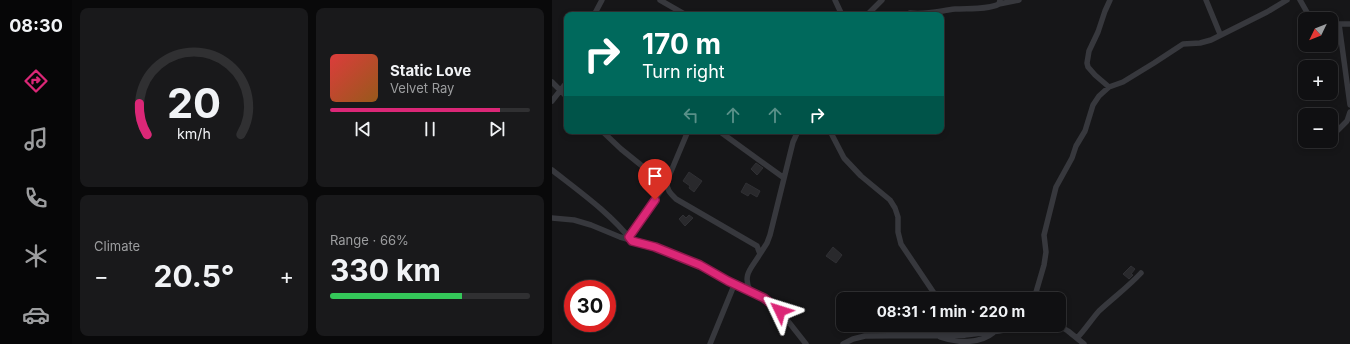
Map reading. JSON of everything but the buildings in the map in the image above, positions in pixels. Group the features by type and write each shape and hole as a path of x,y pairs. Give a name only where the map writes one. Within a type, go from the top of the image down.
{"street":[{"path":"596,12 602,0"},
{"path":"660,0 681,12"},
{"path":"835,0 841,12"},
{"path":"870,12 882,0"},
{"path":"941,12 954,9 996,5 1000,2 1019,0"},
{"path":"1109,87 1095,75 1088,67 1087,63 1089,51 1110,0"},
{"path":"1206,0 1220,34"},
{"path":"1036,292 1046,252 1044,236 1045,227 1056,188 1066,171 1076,146 1085,132 1093,105 1099,96 1109,87 1123,82 1183,44 1200,43 1211,40 1220,34 1267,12 1287,0"},
{"path":"1300,0 1307,12"},
{"path":"1350,24 1339,24 1350,105"},
{"path":"552,82 564,94"},
{"path":"552,101 564,86"},
{"path":"1338,130 1347,121 1350,112"},
{"path":"605,134 621,150 666,185 676,199 754,243 760,254"},
{"path":"630,239 666,185 687,134"},
{"path":"723,134 784,178"},
{"path":"751,291 746,280 748,273 767,243 770,235 793,142 797,134"},
{"path":"832,134 844,158 866,180 890,200 898,217 898,232 901,244 933,292"},
{"path":"552,170 609,216 630,239"},
{"path":"552,218 582,222 649,245 700,265 728,281 764,298 780,311 806,344"},
{"path":"1077,338 1099,312 1141,273"},
{"path":"710,344 735,283"},
{"path":"1066,330 1084,344"},
{"path":"843,344 859,341 872,336 936,336 964,340 993,332"}],"route":[{"path":"655,200 629,237 632,241 655,247 711,270 728,281 764,298 780,311"}]}
